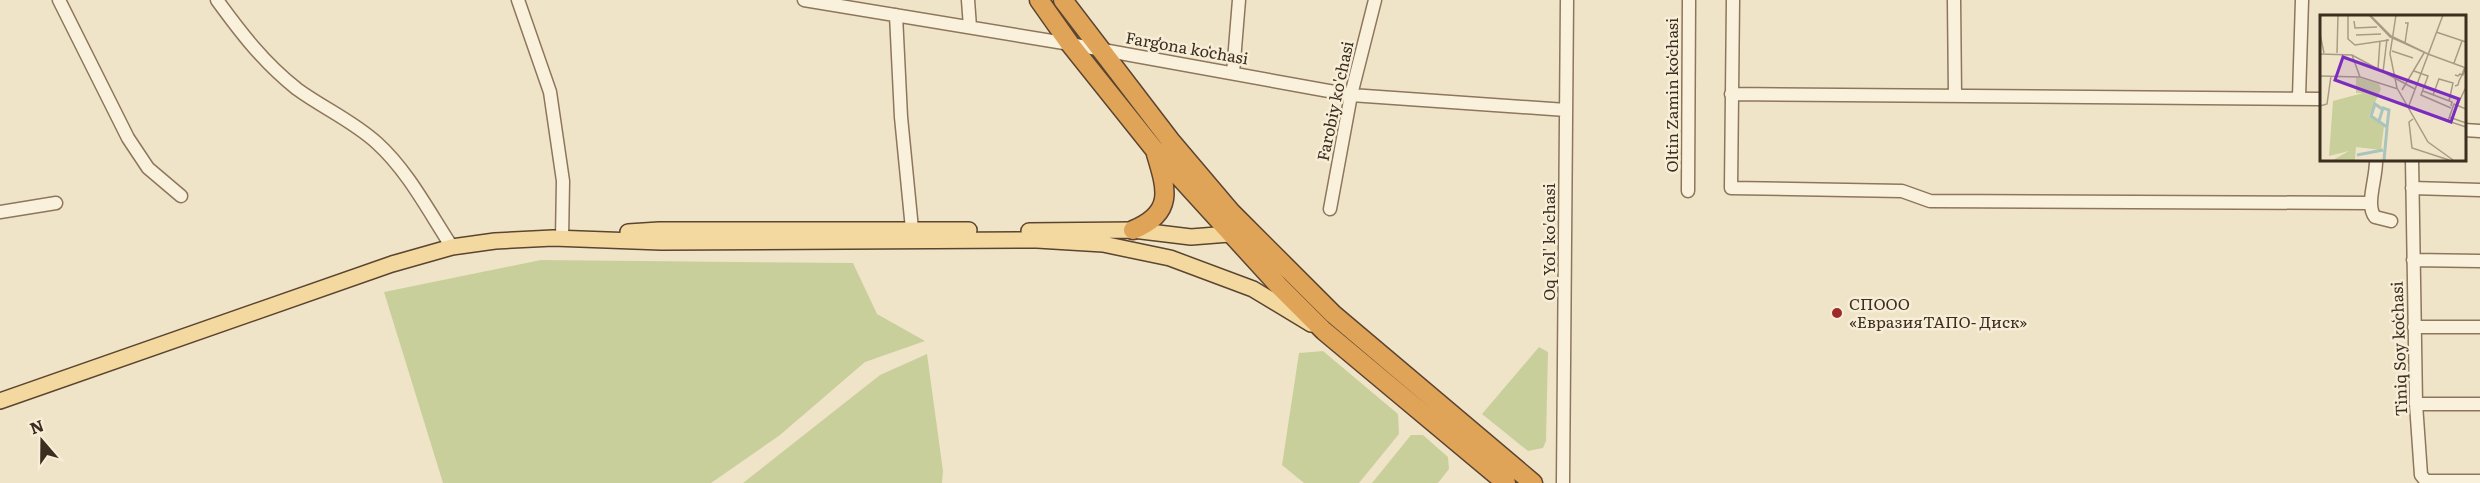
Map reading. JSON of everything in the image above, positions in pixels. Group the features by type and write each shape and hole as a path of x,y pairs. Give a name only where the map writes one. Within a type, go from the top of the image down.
{"highway":[{"path":"1039,0 1070,44 1154,149 1232,236 1324,331 1506,483"},
{"path":"1063,0 1099,50 1231,212 1333,314 1533,483"},
{"path":"1133,230 1147,224 1162,209 1165,198 1163,176 1154,149"}],"main road":[{"path":"562,239 659,230 1133,230 1191,237 1232,236 1251,231"},
{"path":"0,401 393,264 452,248 495,241 562,239 661,242 1037,240 1103,244 1170,258 1253,289 1324,331"}],"street":[{"path":"59,0 128,138 148,168 181,195"},
{"path":"217,0 249,45 275,70 297,89 363,130 379,145 416,191 452,248"},
{"path":"518,0 550,92 563,182 562,239"},
{"name":"Fargʻona koʻchasi","path":"804,0 851,4 896,15 1351,95 1566,110"},
{"path":"968,0 970,27"},
{"path":"1233,73 1239,0"},
{"name":"Farobiy ko'chasi","path":"1330,209 1351,95 1375,0"},
{"name":"Oq Yol' ko'chasi","path":"1563,483 1567,0"},
{"name":"Oltin Zamin koʻchasi","path":"1688,191 1689,0"},
{"path":"1733,0 1731,188 1902,191 1930,201 2369,204"},
{"path":"1954,0 1955,95"},
{"path":"2299,97 2302,0"},
{"path":"896,15 901,117 912,230"},
{"path":"1731,94 2320,99"},
{"path":"2465,130 2480,131"},
{"path":"2376,160 2374,193 2369,204 2375,218 2391,221"},
{"name":"Tiniq Soy koʻchasi","path":"2412,160 2416,404 2422,479 2480,481"},
{"path":"2412,188 2480,190"},
{"path":"0,212 56,202"},
{"path":"2413,260 2480,261"},
{"path":"2414,327 2480,327"},
{"path":"2416,404 2480,404"}],"green space":[{"path":"541,260 853,263 877,314 925,341 865,362 780,435 711,483 443,483 384,292"},
{"path":"1539,347 1548,352 1546,441 1543,448 1528,451 1482,414"},
{"path":"1323,351 1398,414 1399,434 1359,483 1304,483 1282,465 1299,353"},
{"path":"927,354 943,471 942,483 743,483 880,375"},
{"path":"1411,435 1423,435 1448,457 1449,469 1438,483 1372,483"}],"place":[{"name":"СПООО «ЕвразияТАПО- Диск»","path":"1837,313"}]}
